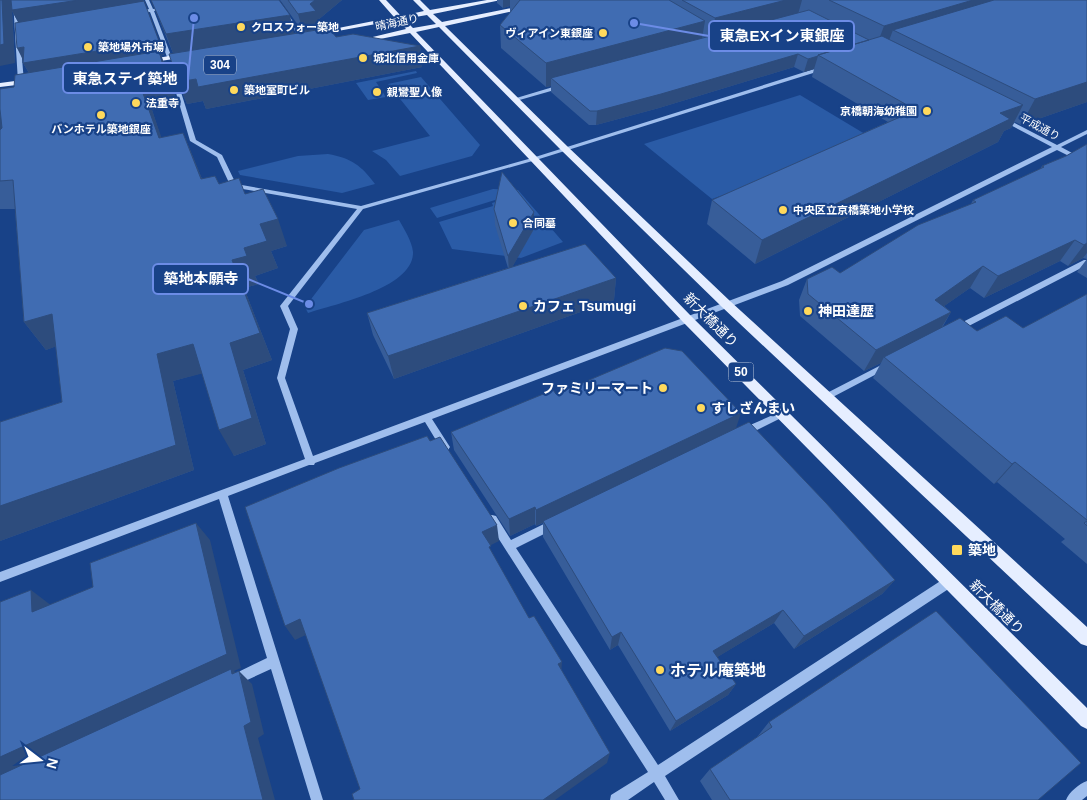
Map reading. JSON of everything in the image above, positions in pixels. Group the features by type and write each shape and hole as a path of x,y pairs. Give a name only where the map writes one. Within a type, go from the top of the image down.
{"main road":[{"name":"新大橋通り","path":"382,0 687,319 1087,720"},
{"name":"新大橋通り","path":"416,0 564,148 726,304 1086,634"},
{"name":"晴海通り","path":"291,38 400,20 498,0"},
{"name":"晴海通り","path":"355,42 561,0"},
{"name":"304","path":"142,62 198,53"},
{"path":"163,74 182,71"},
{"path":"0,85 39,79"}],"street":[{"path":"15,0 21,82"},
{"path":"147,0 170,58"},
{"path":"276,0 301,36"},
{"path":"132,14 170,8"},
{"path":"17,33 27,31"},
{"path":"172,73 193,141 220,156 233,186 361,208 534,159 833,65"},
{"path":"516,99 571,84"},
{"name":"平成通り","path":"993,114 1087,163"},
{"path":"0,578 223,496 785,283 1087,132"},
{"path":"311,462 282,378 294,329 284,306 361,208"},
{"path":"946,334 1087,262"},
{"path":"826,397 893,362"},
{"path":"738,435 782,414"},
{"path":"427,418 453,459"},
{"path":"223,496 317,800"},
{"path":"483,506 673,800"},
{"path":"509,546 562,520"},
{"path":"616,800 949,582"},
{"path":"221,686 274,661"},
{"path":"1072,800 1087,787"}],"shaded area":[{"path":"416,71 417,73 376,82 386,97 368,100 356,83"},
{"path":"421,77 480,145 472,156 400,176 386,160 372,151 430,136 388,84"},
{"path":"800,95 875,140 712,199 644,144"},
{"path":"328,154 355,164 375,184 342,193 240,175 238,171 298,156"},
{"path":"493,189 518,190 563,242 521,258 452,249 439,222 493,206 492,203 509,198 508,196 437,218 430,208"},
{"path":"399,220 409,239 413,252 410,265 401,275 371,293 308,313 305,307 364,230"}],"building":[{"path":"0,0 2,0 4,44 0,45"},
{"path":"11,0 79,0 12,10"},
{"path":"151,0 279,0 290,15 166,34"},
{"path":"288,0 315,0 310,4 316,11 298,14"},
{"path":"520,0 669,0 705,21 546,63 500,25"},
{"path":"682,0 786,0 715,18"},
{"path":"829,0 973,0 884,26"},
{"path":"994,0 1087,0 1087,82 1035,99 893,30"},
{"path":"144,1 159,41 23,63 24,47 17,48 15,23"},
{"path":"809,10 869,40 808,59 798,54 597,111 590,111 551,78"},
{"path":"329,28 336,37 353,34 420,46 198,87 196,79 178,82 169,54"},
{"path":"882,36 1023,105 1000,113 1010,119 762,240 712,200 916,110 818,55"},
{"path":"159,51 167,80 140,85 159,138 183,133 201,179 215,176 219,184 239,178 245,194 263,189 278,219 260,224 267,241 244,248 247,256 232,260 260,333 230,343 252,418 219,430 193,344 157,354 176,445 0,506 0,422 62,402 52,314 24,322 13,180 0,181 0,130 2,128 0,89 14,87 15,75"},
{"path":"1087,144 1087,243 1084,245 1075,240 998,276 983,266 935,300 951,312 876,350 808,294 807,279 832,267 840,273 918,225 976,202 973,200 1044,167 1042,166 1066,156"},
{"path":"502,172 534,212 508,256 494,209"},
{"path":"585,244 616,278 388,356 367,313"},
{"path":"1087,294 1087,520 1015,462 1012,464 884,357 960,318 977,331 1006,316 1023,328"},
{"path":"665,348 682,351 741,413 536,510 535,507 509,519 451,432 553,390 556,394"},
{"path":"749,422 826,503 895,580 804,636 783,610 713,651 736,684 676,721 621,632 612,637 543,521"},
{"path":"427,436 430,441 440,437 497,525 482,532 491,546 489,547 529,618 534,616 562,662 558,664 610,753 543,800 354,800 352,794 360,789 300,619 285,626 245,507 339,468"},
{"path":"196,523 227,654 0,757 0,602 31,590 32,612 93,587 90,563"},
{"path":"936,611 1081,763 1038,800 730,800 710,769 772,727 769,722"},
{"path":"231,669 232,674 239,671 251,722 244,726 263,800 0,800 0,775"}],"place":[{"name":"東急ステイ築地","path":"194,18"},
{"name":"東急EXイン東銀座","path":"634,23"},
{"name":"クロスフォー築地","path":"241,27"},
{"name":"ヴィアイン東銀座","path":"603,33"},
{"name":"築地場外市場","path":"88,47"},
{"name":"城北信用金庫","path":"363,58"},
{"name":"築地室町ビル","path":"234,90"},
{"name":"親鸞聖人像","path":"377,92"},
{"name":"法重寺","path":"136,103"},
{"name":"京橋朝海幼稚園","path":"927,111"},
{"name":"バンホテル築地銀座","path":"101,115"},
{"name":"中央区立京橋築地小学校","path":"783,210"},
{"name":"合同墓","path":"513,223"},
{"name":"築地本願寺","path":"309,304"},
{"name":"カフェ Tsumugi","path":"523,306"},
{"name":"神田達歴","path":"808,311"},
{"name":"ファミリーマート","path":"663,388"},
{"name":"すしざんまい","path":"701,408"},
{"name":"築地","path":"957,550"},
{"name":"ホテル庵築地","path":"660,670"}]}
